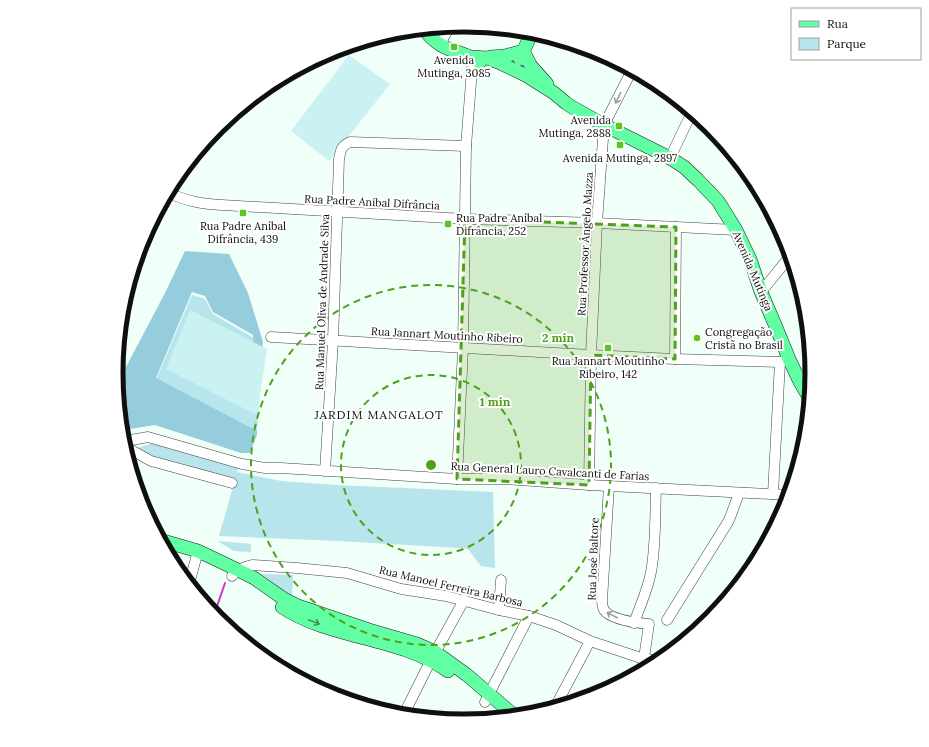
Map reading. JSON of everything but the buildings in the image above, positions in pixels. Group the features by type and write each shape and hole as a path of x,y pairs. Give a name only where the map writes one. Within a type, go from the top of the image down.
{"main road":[{"name":"Avenida Mutinga","path":"429,34 440,45 455,52 473,57 486,58 500,63 513,74 552,99 566,103"},
{"path":"513,74 529,39"},
{"path":"486,58 505,56 523,51"},
{"path":"523,51 532,66 554,93"},
{"name":"Avenida Mutinga","path":"473,57 484,64 513,74 526,76 554,93 566,103 604,125 670,158 684,167 698,180 718,201 736,230 750,259 761,292 776,326 784,360 805,391"},
{"path":"169,544 235,573 254,578 293,604 369,630 418,644 433,656 467,675 500,713"},
{"path":"174,552 196,555"},
{"path":"487,698 508,712"}],"street":[{"path":"440,45 446,33"},
{"path":"457,479 463,348 466,146 473,57"},
{"path":"604,125 630,75"},
{"path":"670,158 690,117"},
{"name":"Rua Professor Ângelo Mazza","path":"589,485 591,355 597,223 604,125"},
{"name":"Rua Manuel Oliva de Andrade Silva","path":"325,471 333,341 339,159 342,148 345,144 350,142 466,146"},
{"name":"Rua Padre Aníbal Difrância","path":"174,195 195,203 222,206 465,219 597,223 736,230"},
{"path":"675,359 676,227"},
{"path":"761,292 787,260"},
{"name":"Rua Jannart Moutinho Ribeiro","path":"270,337 675,359 784,360"},
{"path":"773,494 784,360"},
{"name":"Rua General Lauro Cavalcanti de Farias","path":"130,441 148,437 235,462 265,468 457,479 503,479 589,485 784,495"},
{"path":"132,450 151,461 232,483"},
{"name":"Rua José Baltore","path":"609,486 602,601 604,610 608,614 634,623 649,624 644,659"},
{"path":"634,623 651,574 656,488"},
{"path":"667,620 732,515 738,493"},
{"path":"191,577 196,555"},
{"name":"Rua Manoel Ferreira Barbosa","path":"235,573 245,566 297,568 347,573 401,588 464,600 499,610 529,616 556,625 590,641 650,660"},
{"path":"499,610 501,580"},
{"path":"405,709 464,600"},
{"path":"487,698 529,616"},
{"path":"558,702 590,641"},
{"path":"643,664 644,659"}],"highlighted area":[{"path":"465,219 676,227 675,359 591,355 589,485 457,479"}],"green space":[{"path":"192,295 205,299 213,314 254,338 262,359 257,433 156,380"},
{"path":"156,442 240,464 237,472 281,481 493,492 495,568 481,566 468,549 460,548 219,536 235,480 151,459 132,450"},
{"path":"219,541 251,544 251,552 234,551"},
{"path":"262,574 293,575 292,597"}],"shaded area":[{"path":"349,55 390,84 329,161 291,131"},
{"path":"185,251 229,254 248,293 263,342 262,356 254,351 253,335 213,312 205,296 192,292 156,378 257,431 257,435 250,453 241,453 155,425 130,429 128,431 123,373 165,293"},
{"path":"190,310 267,349 257,415 166,369"}],"waterway":[{"path":"216,608 225,583"}],"place":[{"name":"Avenida Mutinga, 3085","path":"454,47"},
{"name":"Avenida Mutinga, 2888","path":"619,126"},
{"name":"Avenida Mutinga, 2897","path":"620,145"},
{"name":"Rua Padre Aníbal Difrância, 439","path":"243,213"},
{"name":"Rua Padre Aníbal Difrância, 252","path":"448,224"},
{"name":"Congregação Cristã no Brasil","path":"697,338"},
{"name":"Rua Jannart Moutinho Ribeiro, 142","path":"608,348"}],"district":[{"name":"JARDIM MANGALOT","path":"379,414"}]}
